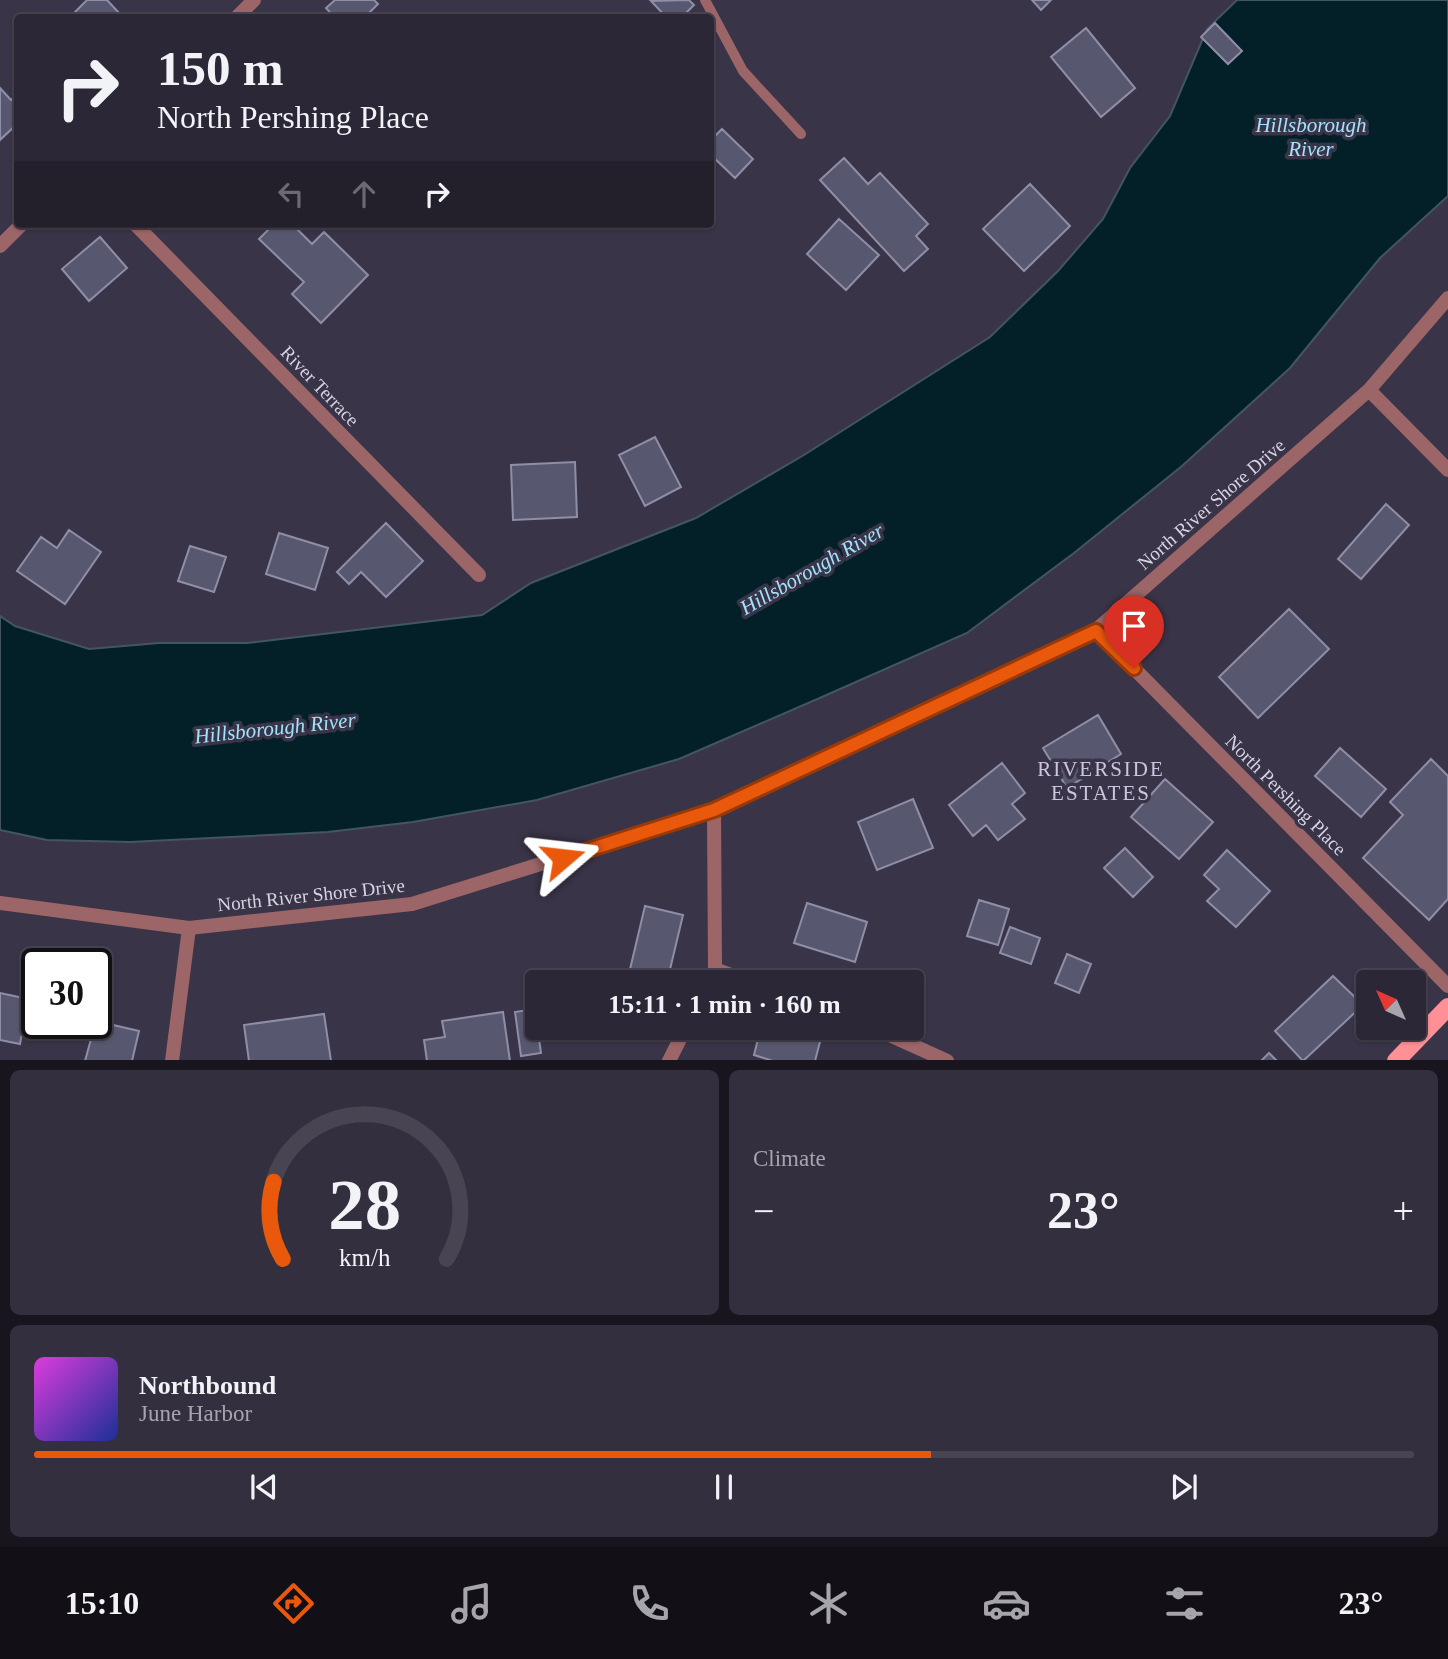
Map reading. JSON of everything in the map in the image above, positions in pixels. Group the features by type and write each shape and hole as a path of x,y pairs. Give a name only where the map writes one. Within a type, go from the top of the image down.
{"main road":[{"path":"1396,1060 1448,1007"}],"street":[{"path":"240,14 254,0"},
{"path":"0,246 18,228"},
{"name":"River Terrace","path":"139,228 479,575"},
{"name":"North River Shore Drive","path":"0,903 189,928 412,904 714,810 1096,631 1369,390 1448,298"},
{"path":"1369,390 1448,470"},
{"name":"North Pershing Place","path":"1096,631 1448,986"},
{"path":"711,970 714,810"},
{"path":"172,1060 189,928"},
{"path":"669,1060 679,1040"},
{"path":"902,1040 947,1060"}],"lane":[{"path":"714,17 743,71 800,134"}],"water":[{"name":"Hillsborough River","path":"1237,0 1448,0 1448,196 1380,258 1290,368 1182,466 1074,553 967,633 679,759 537,800 413,822 328,832 130,842 47,840 0,830 0,616 15,626 89,649 159,643 247,643 482,615 531,583 696,518 804,455 990,337 1058,271 1103,219 1130,168 1170,116 1207,29"}],"building":[{"path":"87,0 107,0 120,14 73,14"},
{"path":"335,0 374,0 378,4 368,14 331,14 326,8"},
{"path":"689,0 694,5 685,14 663,14 651,1"},
{"path":"1032,0 1051,0 1041,10"},
{"path":"1215,23 1242,51 1228,64 1201,37"},
{"path":"1086,28 1135,88 1101,117 1051,57"},
{"path":"0,88 11,100 14,97 14,127 0,140"},
{"path":"722,129 753,159 735,178 714,158 714,137"},
{"path":"844,158 868,184 880,173 928,224 916,236 928,249 904,271 820,180"},
{"path":"1030,184 1070,226 1024,271 983,229"},
{"path":"839,219 879,255 846,290 807,254"},
{"path":"270,228 296,228 312,244 324,232 368,275 321,323 292,294 304,282 259,239"},
{"path":"100,237 127,268 89,301 62,269"},
{"path":"655,437 681,487 645,506 619,455"},
{"path":"575,462 577,517 513,520 511,465"},
{"path":"1386,504 1409,525 1361,579 1338,559"},
{"path":"386,523 423,561 386,597 361,572 349,584 337,572"},
{"path":"69,530 101,552 65,604 17,571 41,537 57,548"},
{"path":"279,533 328,548 315,590 266,574"},
{"path":"190,546 226,557 214,592 178,581"},
{"path":"1289,609 1329,649 1258,718 1219,677"},
{"path":"1098,715 1121,754 1067,788 1043,748"},
{"path":"1340,748 1386,789 1361,817 1315,776"},
{"path":"1431,759 1448,776 1448,899 1429,920 1363,858 1403,815 1390,802"},
{"path":"1002,763 1025,793 1012,804 1025,819 998,840 986,825 973,836 949,805"},
{"path":"1165,779 1213,822 1179,859 1131,817"},
{"path":"913,799 933,848 877,870 858,822"},
{"path":"1125,848 1153,877 1133,897 1104,868"},
{"path":"1227,850 1270,891 1236,927 1207,901 1219,889 1204,875"},
{"path":"979,900 1009,909 998,945 967,936"},
{"path":"807,903 867,922 855,962 794,943"},
{"path":"645,906 683,915 670,970 630,970"},
{"path":"1010,927 1040,938 1031,964 1000,953"},
{"path":"1067,954 1091,964 1079,993 1055,983"},
{"path":"1333,976 1356,998 1356,1012 1302,1060 1275,1031"},
{"path":"0,993 21,998 20,1044 0,1040"},
{"path":"525,1010 525,1040 539,1040 541,1053 521,1056 515,1012"},
{"path":"503,1012 510,1060 427,1060 424,1040 445,1037 442,1021"},
{"path":"324,1014 331,1060 249,1060 244,1025"},
{"path":"112,1025 139,1031 132,1060 85,1060 91,1039 112,1039"},
{"path":"758,1040 820,1040 815,1060 770,1060 754,1055"},
{"path":"1269,1053 1276,1060 1262,1060"}],"district":[{"name":"RIVERSIDE ESTATES","path":"1101,781"}],"route":[{"path":"563,858 714,810 1096,631 1134,668"}]}
